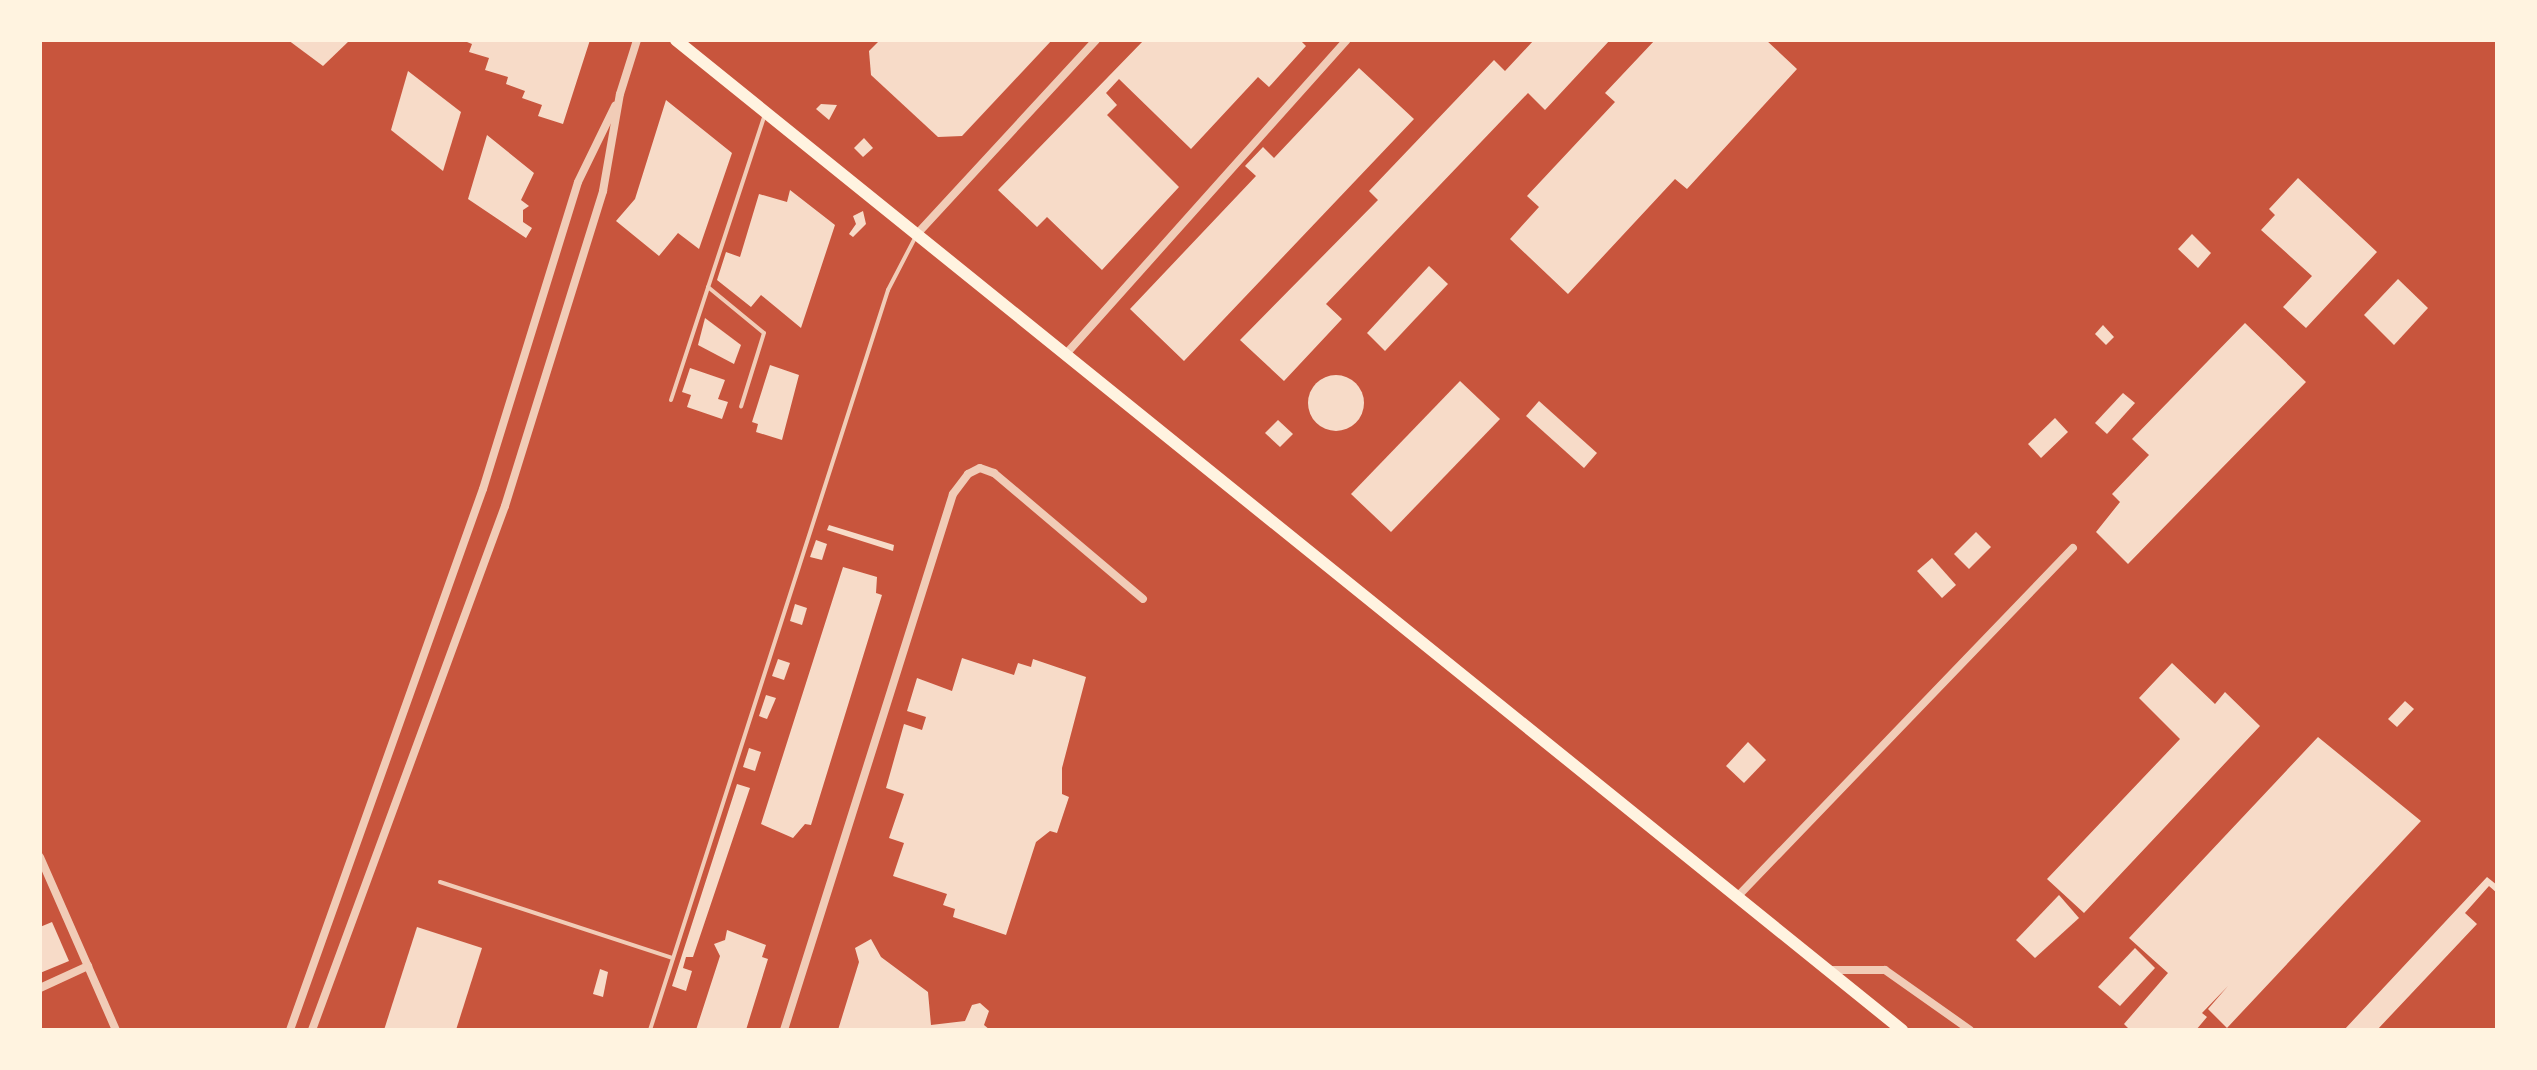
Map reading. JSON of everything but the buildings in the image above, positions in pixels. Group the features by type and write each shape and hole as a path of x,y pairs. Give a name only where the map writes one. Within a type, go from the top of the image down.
{"main road":[{"path":"676,40 1902,1030"}],"street":[{"path":"312,1030 505,506 603,191 620,94 637,40"},
{"path":"917,234 1096,40"},
{"path":"1066,354 1347,40"},
{"path":"290,1030 483,489 578,182 620,94"},
{"path":"784,1030 953,494 968,474 980,468 994,473 1143,599"},
{"path":"1738,896 2073,548"},
{"path":"40,857 116,1030"},
{"path":"40,988 88,966"},
{"path":"1830,970 1885,970 1970,1030"}],"lane":[{"path":"671,400 766,112"},
{"path":"650,1030 888,290 917,234"},
{"path":"708,287 764,333 741,407"},
{"path":"440,882 673,958"}]}
